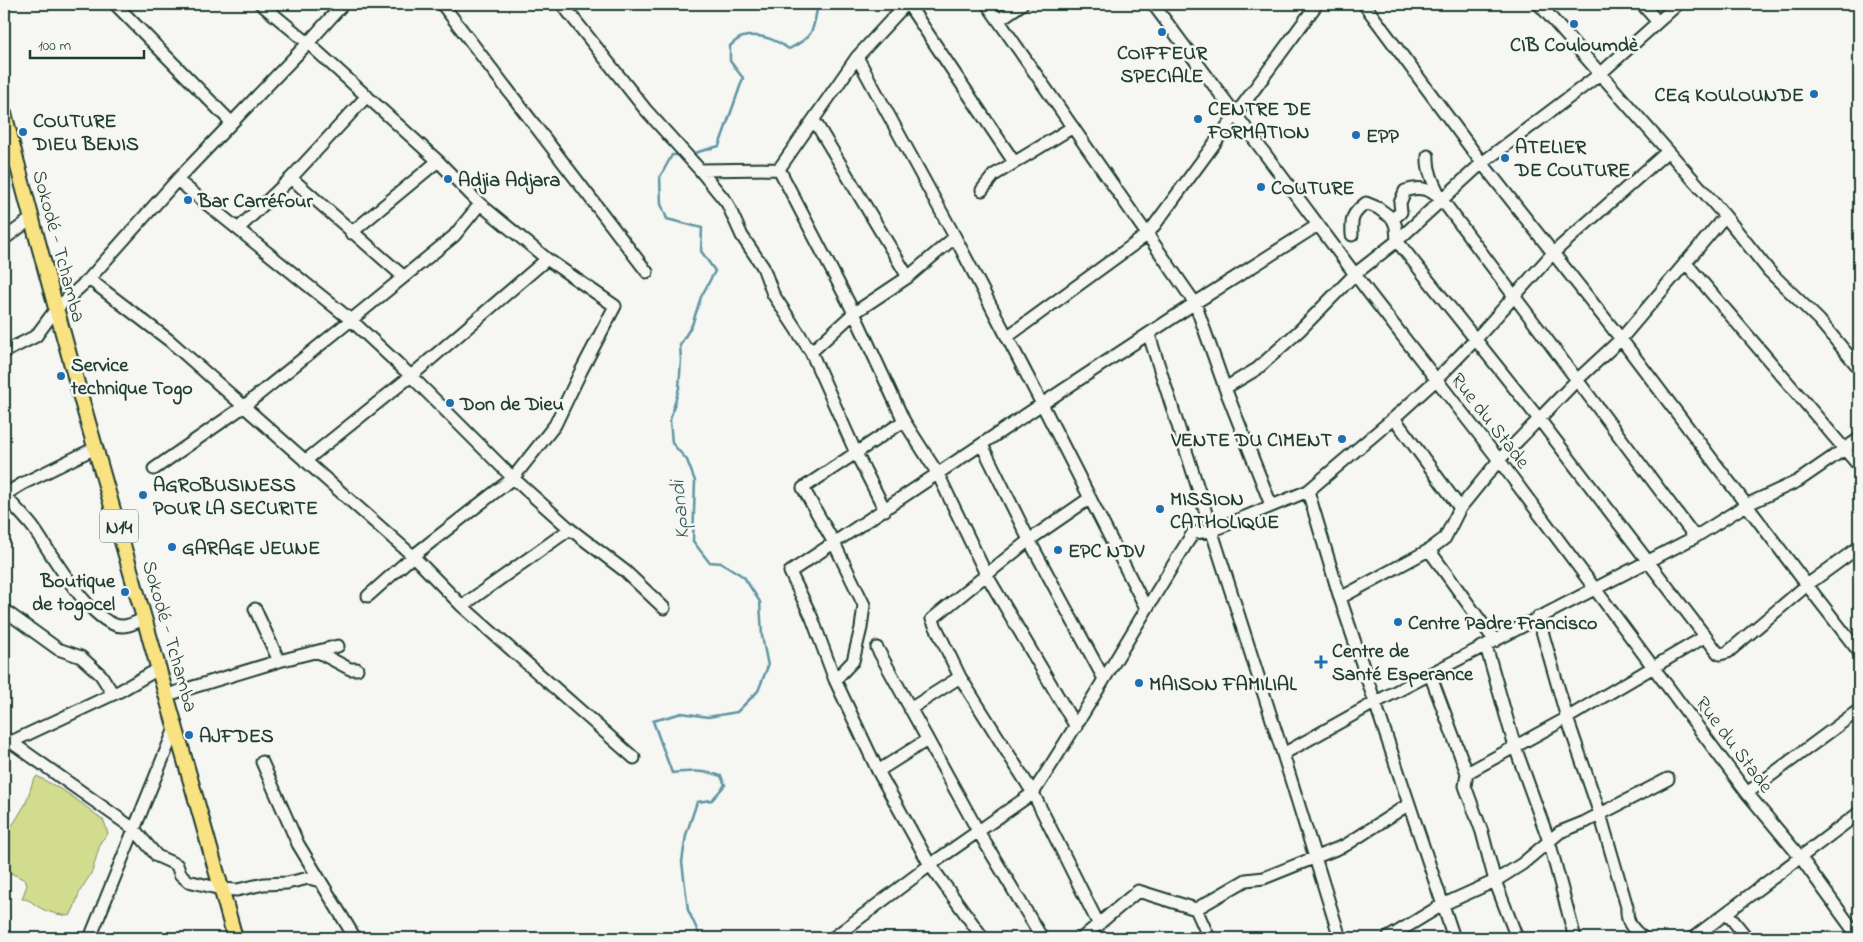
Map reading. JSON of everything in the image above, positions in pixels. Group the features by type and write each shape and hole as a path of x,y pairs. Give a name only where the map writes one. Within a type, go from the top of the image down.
{"main road":[{"name":"Sokodé - Tchamba","path":"4,113 56,309 160,668 235,938"}],"street":[{"path":"115,4 231,122"},
{"path":"261,4 367,96 438,161 480,204 547,259 616,306 555,425 513,478 413,556 368,596"},
{"path":"4,352 36,336 56,309 90,278 176,180 279,75 343,4"},
{"path":"442,4 647,272"},
{"path":"562,4 645,109 727,203 742,236 763,267 773,294 811,352 856,452 885,510"},
{"path":"779,168 857,57 907,4 1014,162"},
{"path":"988,4 1195,303 1225,388 1271,505"},
{"path":"1000,20 1022,4"},
{"name":"Rue du Stade","path":"1153,4 1355,274 1499,460 1747,793 1800,858 1859,938"},
{"path":"1007,337 1148,234 1316,4"},
{"path":"1364,4 1482,163 1621,339 1859,652"},
{"path":"1538,4 1725,216 1769,271 1819,320 1859,368"},
{"path":"1642,4 1658,22"},
{"path":"1225,388 1257,369 1300,330 1355,274 1397,241 1482,163 1600,74 1678,4"},
{"path":"857,57 1007,337 1146,608"},
{"path":"238,229 291,178 367,96"},
{"path":"814,120 908,278"},
{"path":"982,190 989,179 1074,126"},
{"path":"838,937 930,865 1032,793 1076,727 1146,608 1193,533 1212,531 1308,491 1436,380 1476,339 1553,253 1668,151"},
{"path":"1428,156 1427,165 1442,200"},
{"path":"351,232 438,161"},
{"path":"697,167 779,168"},
{"path":"779,168 854,313 904,421 938,474 986,574 1076,727"},
{"path":"291,178 404,277"},
{"path":"176,180 351,320 411,376 513,478 570,529 625,571 664,608"},
{"path":"1394,219 1401,212 1400,204 1405,192 1410,190 1431,190 1442,200 1695,537"},
{"path":"1352,235 1351,219 1356,210 1366,203 1378,208 1394,219 1397,241 1539,419 1718,653 1728,652 1807,585 1857,552"},
{"path":"154,469 243,407 404,277 454,236 480,204"},
{"path":"1340,598 1429,550 1445,538 1460,508 1499,460 1577,380 1621,339 1684,262 1725,216"},
{"path":"4,239 31,219"},
{"path":"983,938 930,865 878,771 835,680 812,618 790,572 1195,303 1318,225"},
{"path":"811,352 854,313 908,278 954,237"},
{"path":"305,461 411,376 547,259"},
{"path":"1684,262 1859,466"},
{"path":"90,278 170,341 413,556 462,606 634,758"},
{"path":"1149,335 1340,938"},
{"path":"1394,418 1460,508"},
{"path":"835,680 853,660 861,628 864,605 834,543 803,488 904,421"},
{"path":"1283,754 1376,702 1695,537 1746,505 1798,481 1859,439"},
{"path":"982,444 1029,540 1104,679"},
{"path":"89,451 4,495 33,527 46,550 92,610 107,621 123,626 145,618"},
{"path":"1308,491 1340,598 1454,938"},
{"path":"1090,498 1029,540 932,619 960,677 1032,793 1099,925"},
{"path":"462,606 570,529"},
{"path":"1429,550 1490,644 1515,747 1549,841 1575,938"},
{"path":"255,609 279,662"},
{"path":"4,610 58,650 81,657 101,675 113,694"},
{"path":"1538,617 1567,718 1600,814 1627,907 1626,916 1631,928 1643,938"},
{"path":"1467,773 1567,718 1706,636"},
{"path":"167,695 338,646"},
{"path":"877,648 978,831 1042,938"},
{"path":"318,652 350,669 357,669"},
{"path":"7,739 113,694 160,668"},
{"path":"1430,674 1467,773 1465,786 1482,832 1495,881 1517,938"},
{"path":"910,709 960,677"},
{"path":"1747,793 1859,710"},
{"path":"90,938 176,726"},
{"path":"7,739 134,829 157,856 177,865 180,874 188,882 221,889 238,890 264,884 287,883 309,878 320,881"},
{"path":"878,771 927,740"},
{"path":"262,762 298,844 354,938"},
{"path":"1388,938 1442,905 1495,881 1522,864 1560,832 1668,780"},
{"path":"1196,910 1246,880 1264,878 1346,845 1409,804"},
{"path":"1693,938 1859,813"},
{"path":"1082,938 1138,891 1196,910 1209,938"},
{"path":"1727,913 1747,938"}],"green space":[{"path":"37,776 64,791 104,821 108,834 101,841 92,872 80,891 70,916 48,912 28,900 22,899 27,885 25,880 11,873 4,873 4,838 26,803 33,781"}],"waterway":[{"name":"Kpandi","path":"691,154 719,146 743,78 730,61 730,46 741,38 755,36 773,40 789,49 808,36 815,20 818,4"},
{"name":"Kpandi","path":"681,155 672,155 660,177 661,204 667,219 702,228 701,251 715,271 701,297 692,325 680,345 679,388 670,420 672,443 687,460 695,481 693,541 709,562 722,563 744,577 760,602 762,636 768,666 758,691 737,712 708,717 682,713 653,721 672,773 696,771 715,774 721,776 725,785 712,800 697,802 686,835 682,862 688,910 701,938"}],"place":[{"name":"CIB Couloumdè","path":"1574,24"},
{"name":"COIFFEUR SPECIALE","path":"1162,32"},
{"name":"CEG KOULOUNDE","path":"1814,94"},
{"name":"CENTRE DE FORMATION","path":"1198,119"},
{"name":"COUTURE DIEU BENIS","path":"23,132"},
{"name":"EPP","path":"1356,135"},
{"name":"ATELIER DE COUTURE","path":"1505,158"},
{"name":"Adjia Adjara","path":"448,179"},
{"name":"COUTURE","path":"1261,187"},
{"name":"Bar Carréfour","path":"188,200"},
{"name":"Service technique Togo","path":"61,376"},
{"name":"Don de Dieu","path":"450,403"},
{"name":"VENTE DU CIMENT","path":"1342,439"},
{"name":"AGROBUSINESS POUR LA SECURITE","path":"143,495"},
{"name":"MISSION CATHOLIQUE","path":"1160,509"},
{"name":"GARAGE JEUNE","path":"172,547"},
{"name":"EPC NDV","path":"1058,550"},
{"name":"Boutique de togocel","path":"125,592"},
{"name":"Centre Padre Francisco","path":"1398,622"},
{"name":"Centre de Santé Esperance","path":"1321,662"},
{"name":"MAISON FAMILIAL","path":"1139,683"},
{"name":"AJFDES","path":"189,735"}]}
